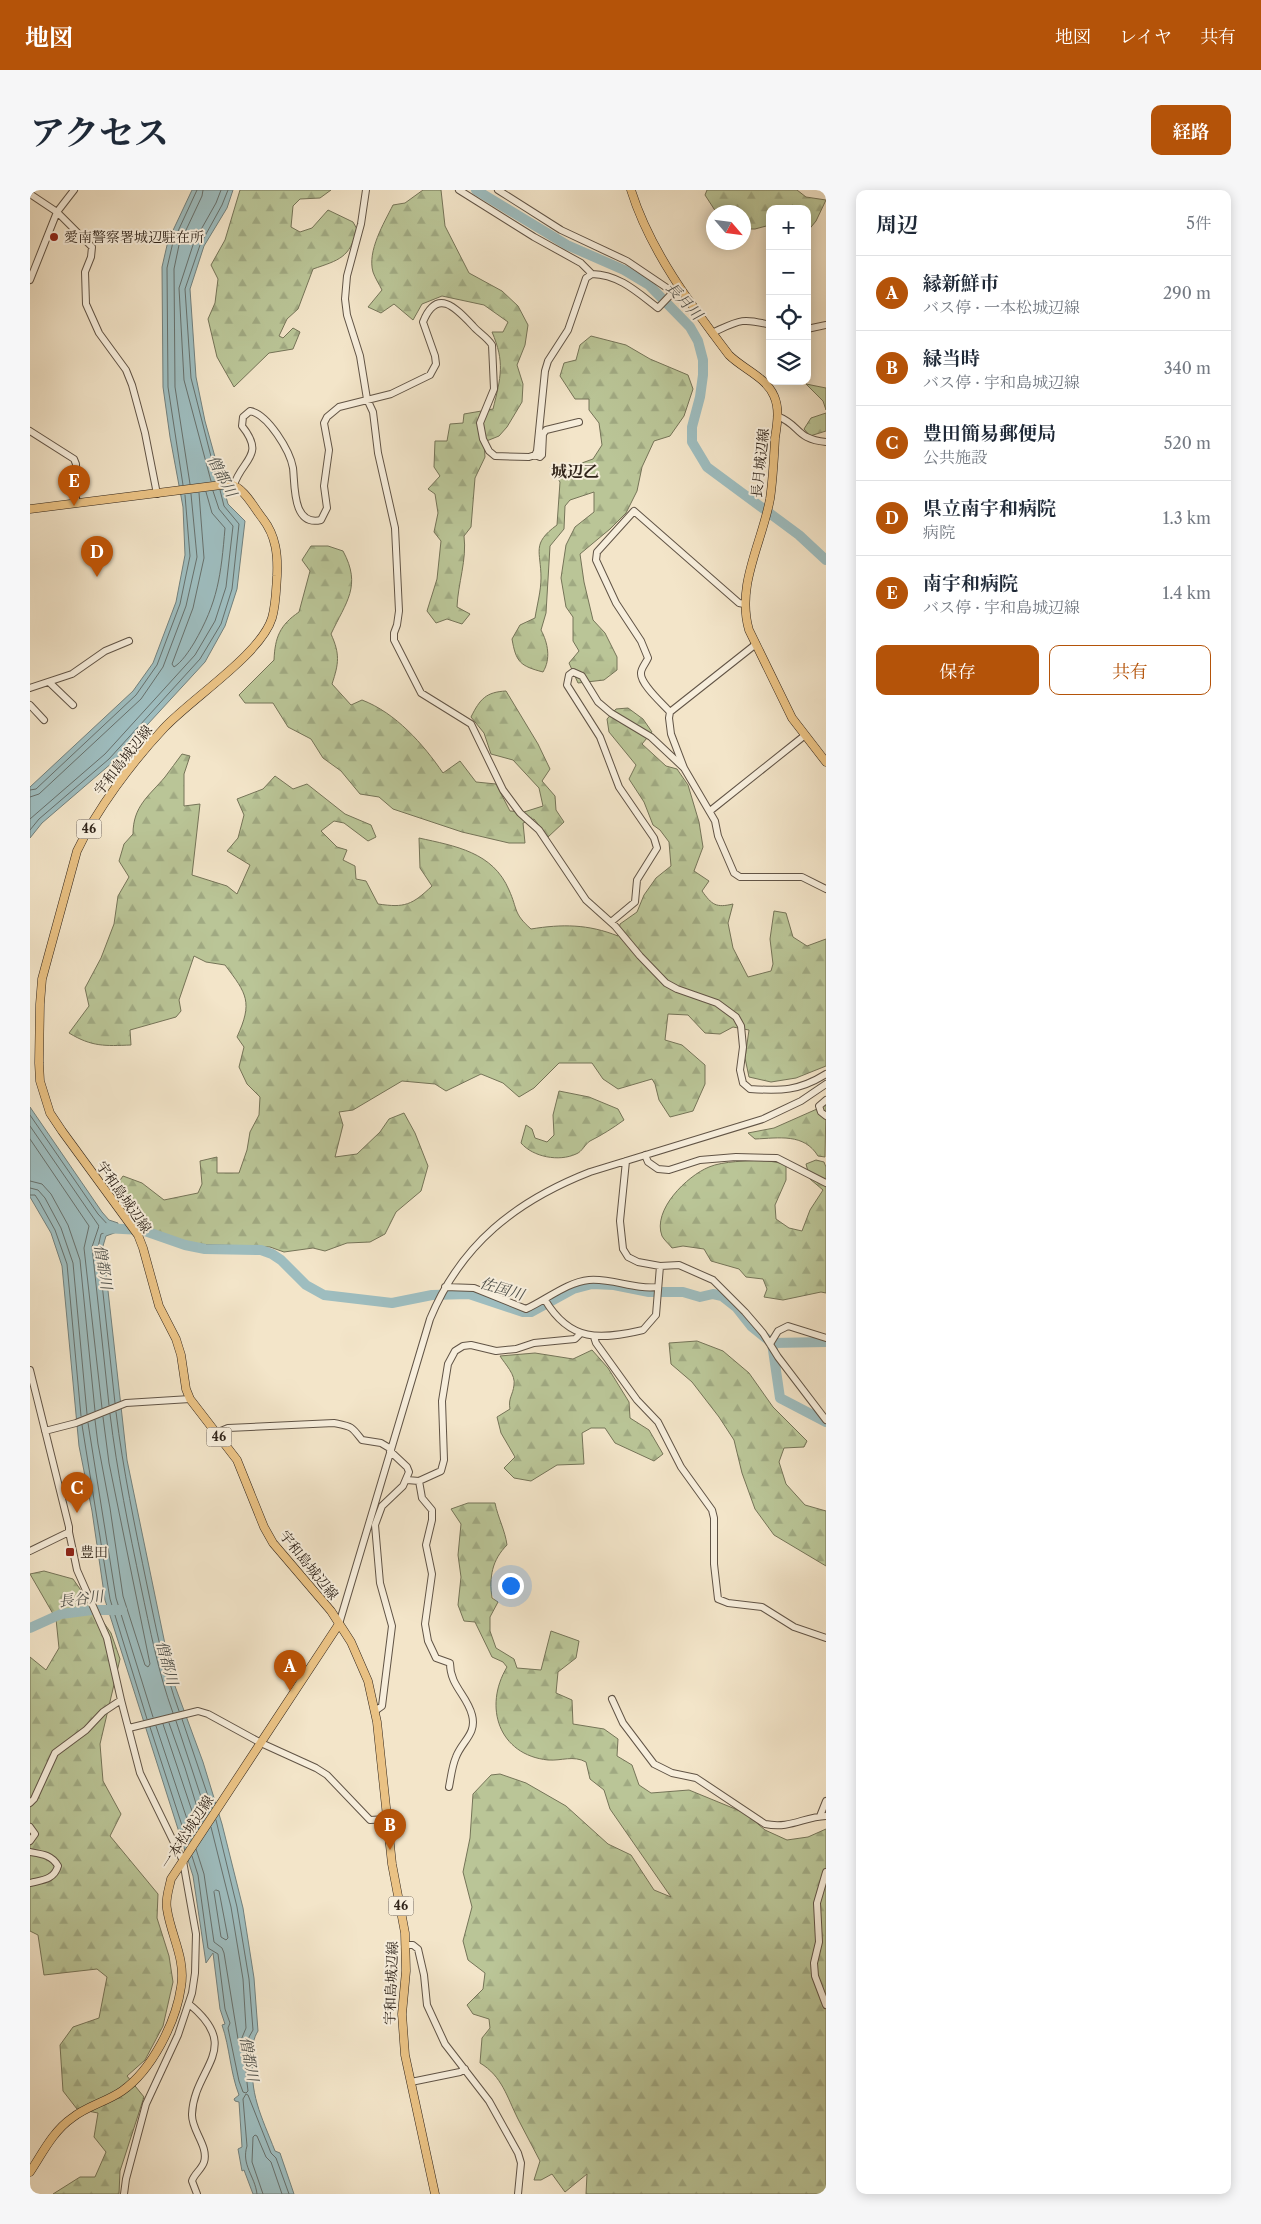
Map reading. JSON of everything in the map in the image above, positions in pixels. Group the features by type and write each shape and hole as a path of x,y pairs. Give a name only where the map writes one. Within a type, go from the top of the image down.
{"main road":[{"name":"長月城辺線","path":"631,190 648,230 679,286 729,355 740,366 761,379 770,389 776,402 777,416 770,500 746,584 744,604 749,630 788,712 804,736 826,762"},
{"path":"30,509 231,485"},
{"name":"宇和島城辺線","path":"231,485 239,489 266,524 277,550 275,604 272,619 258,642 243,658 188,704 164,728 124,778 84,837 71,868 42,979 39,1063 45,1098 50,1113 134,1229 143,1248 159,1306 176,1339 181,1355 190,1399 242,1469 264,1527 273,1543 331,1611 360,1660 375,1711 392,1864 402,1912 406,1945 402,2027 405,2055 435,2194"},
{"name":"一本松城辺線","path":"30,2172 59,2129 71,2118 122,2091 148,2062 164,2038 181,1988 182,1970 180,1955 166,1908 171,1879 339,1624"}],"street":[{"path":"30,280 57,212 74,190"},
{"path":"366,190 361,224 347,276 345,299 347,315 360,356 367,399 374,412 378,453 395,528 399,611 394,640 421,692 471,724 503,790 520,813 539,830 586,900 612,922 640,956 666,983 677,989 717,1002 736,1017 741,1026 740,1070 743,1083 750,1089 790,1090 811,1084 826,1074"},
{"path":"459,190 534,237 582,263 592,274 616,278 658,308 679,286"},
{"path":"498,190 561,230 628,261 672,293"},
{"path":"30,194 57,212 92,247 84,279 86,304 99,333 126,370 132,385 159,493"},
{"path":"231,485 252,456 253,447 251,439 242,426 243,417 250,411 257,412 265,418 284,446 293,466 296,503 307,518 315,522 321,520 327,508 324,486 329,450 324,423 332,411 367,399 391,394 430,375 436,364 435,356 423,322 427,312 434,305 442,303 451,305 492,345 494,389 480,422 483,439 488,451 495,456 529,458 537,451 543,383 548,360 568,330 582,286 586,278 592,274"},
{"path":"712,333 738,321 746,320 766,324"},
{"path":"811,328 826,325"},
{"path":"777,416 788,420 807,439 826,442"},
{"path":"534,455 540,457 542,455 543,434 546,430 579,422"},
{"path":"30,431 74,459 76,464 76,503"},
{"path":"670,712 648,689 641,676 641,671 648,658 641,641 616,603 599,565 596,556 599,548 634,511 740,603 744,604"},
{"path":"30,688 72,674 105,651 129,641"},
{"path":"756,644 670,712 671,734 684,768 710,811 734,873 740,877 802,877 826,888"},
{"path":"612,922 635,902 637,880 657,848 654,838 619,787 600,737 567,685 569,675 574,672 582,676 598,702 611,713 651,738 684,768"},
{"path":"49,682 73,705"},
{"path":"30,705 44,720"},
{"path":"710,811 804,736"},
{"path":"339,1624 430,1319 445,1287 481,1239 522,1205 563,1183 645,1155 763,1119 801,1101 826,1084"},
{"path":"826,1100 819,1106 821,1112 826,1116"},
{"path":"645,1155 648,1162 658,1169 669,1170 700,1160 768,1157 785,1160 826,1183"},
{"path":"626,1162 627,1168 620,1210 623,1249 628,1257 638,1262 660,1266 679,1265 713,1280 745,1312 826,1420"},
{"path":"545,1300 556,1315 580,1334 594,1337 644,1330 656,1315 660,1266"},
{"path":"445,1287 474,1288 526,1309 576,1282 588,1280 619,1282 644,1289 658,1288"},
{"path":"770,1344 778,1332 788,1326 826,1338"},
{"path":"408,1480 419,1480 441,1470 444,1460 442,1401 448,1364 455,1351 463,1346 471,1345 496,1350 516,1349 534,1343 575,1339 580,1334"},
{"path":"594,1337 596,1343 637,1400 658,1422 681,1467 712,1510 714,1518 714,1564 718,1599 728,1603 762,1607 794,1626 826,1638"},
{"path":"30,1370 32,1386 69,1527 68,1532 77,1570 107,1638 120,1700 140,1773 183,1861 196,1934 196,1973 189,2004 178,2035 146,2104 126,2178 124,2194"},
{"path":"45,1431 76,1423 123,1405 190,1399"},
{"path":"216,1433 228,1428 334,1422 357,1430 362,1440 381,1443 407,1467 409,1472 408,1480 382,1506 375,1525 380,1582 392,1626 382,1706 375,1711"},
{"path":"419,1480 422,1498 432,1510 432,1520 426,1545 432,1574 425,1624 428,1641 436,1658 450,1663 450,1674 472,1714 472,1734 455,1758 449,1787"},
{"path":"30,1551 65,1536 68,1532"},
{"path":"612,1699 623,1723 654,1764 661,1769 696,1778 765,1824 777,1826 793,1825 823,1816 826,1800"},
{"path":"30,1803 34,1800 55,1753 86,1730 103,1712 120,1700"},
{"path":"129,1728 198,1711 208,1714 261,1743 327,1775 370,1820 387,1819"},
{"path":"30,1827 35,1834 30,1841"},
{"path":"30,1852 48,1856 54,1859 58,1866 56,1873 49,1878 30,1883"},
{"path":"826,1872 817,1904 819,1942 814,1963 815,1976 826,2005"},
{"path":"406,1945 414,1945 418,1949 427,2005 445,2044 489,2101 518,2153 521,2163 518,2194"},
{"path":"189,2004 201,2016 209,2028 215,2048 214,2056 197,2092 192,2115 205,2153 202,2166 192,2181 197,2194"},
{"path":"411,2082 460,2072 465,2069"}],"green space":[{"path":"240,190 331,190 320,198 300,199 293,206 291,227 300,232 312,228 328,210 353,222 357,229 347,252 337,260 313,269 298,309 287,319 279,336 283,338 293,328 300,332 293,349 269,353 234,387 217,357 208,319 215,303 218,279 211,265 225,240"},
{"path":"423,190 441,190 445,226 469,273 502,291 518,306 528,325 525,345 517,365 523,384 522,402 507,427 499,436 484,442 485,457 475,478 471,527 464,536 465,545 457,607 470,614 462,624 447,619 436,623 427,611 437,579 441,541 434,532 438,513 435,494 428,489 440,476 434,467 435,441 447,441 450,424 463,423 464,414 493,409 500,378 500,361 492,332 503,332 508,322 484,305 442,296 422,304 413,320 394,304 381,313 368,307 382,290 373,272 372,264 374,246 381,229 393,205 405,203"},
{"path":"707,190 797,190 806,197 826,200 811,227 811,205 766,205 766,226 751,229 751,205 711,205 705,195"},
{"path":"591,336 626,345 650,359 688,375 693,389 684,416 670,436 654,441 642,467 637,491 626,513 580,554 593,620 605,633 617,657 617,670 604,680 578,683 569,663 579,651 573,641 573,617 566,607 561,578 566,545 575,527 594,512 594,492 570,500 565,506 564,529 550,546 546,613 541,630 548,651 547,662 543,672 529,668 520,662 515,653 512,639 520,625 535,618 541,583 539,548 544,538 557,525 560,482 550,467 565,469 593,459 602,445 599,423 589,410 589,399 575,399 560,376 564,363 576,360 580,345"},
{"path":"807,385 826,388 826,410 823,401"},
{"path":"826,413 826,431 810,436 804,429 811,418"},
{"path":"311,546 328,546 343,551 349,563 351,574 350,594 331,634 337,653 336,670 332,684 351,705 362,700 397,721 427,751 443,773 460,761 476,782 496,784 510,811 524,812 543,806 539,788 513,760 491,754 484,733 471,717 477,705 484,698 493,693 506,691 538,744 550,769 542,781 555,796 556,810 564,822 548,837 534,819 523,823 525,843 509,843 462,832 393,809 379,797 360,794 341,771 323,758 311,739 288,727 273,703 245,703 239,695 274,660 277,638 280,632 287,622 299,612 310,571 302,560"},
{"path":"628,708 643,719 652,732 642,744 666,766 677,769 688,785 699,822 703,847 694,871 709,881 702,891 712,902 722,906 733,904 728,923 733,948 748,977 771,971 773,964 770,939 774,911 786,913 793,937 807,946 826,939 826,1066 796,1078 771,1082 749,1077 745,1058 749,1030 733,1027 720,1034 705,1033 688,1015 668,1014 665,1040 682,1045 705,1065 705,1084 693,1111 670,1117 659,1100 652,1079 618,1089 603,1079 592,1063 559,1063 534,1088 519,1097 503,1083 481,1074 446,1091 435,1084 402,1081 353,1110 339,1112 343,1125 335,1157 357,1154 380,1132 389,1119 404,1113 415,1133 428,1166 421,1191 396,1212 385,1234 370,1242 347,1243 325,1251 313,1248 284,1252 270,1247 168,1243 143,1224 123,1199 116,1186 123,1176 142,1183 164,1200 198,1193 202,1184 200,1161 217,1157 217,1173 239,1173 247,1150 250,1132 259,1115 260,1097 247,1084 239,1067 244,1047 237,1037 245,1015 245,999 243,991 225,965 206,962 194,956 179,1000 181,1011 176,1017 130,1030 131,1045 99,1045 77,1038 69,1033 89,1006 85,988 101,958 114,924 118,896 129,877 119,861 124,844 133,834 136,816 143,802 182,754 190,756 184,774 184,806 200,804 192,875 227,886 237,894 250,865 227,851 238,838 244,815 237,799 263,789 275,776 293,789 307,784 345,814 371,825 376,837 368,841 344,823 334,821 321,831 337,847 347,850 343,860 355,866 356,879 366,881 378,904 395,906 408,904 432,886 420,868 419,838 459,848 483,859 493,867 502,877 519,915 531,929 575,926 596,929 618,936 620,924 637,912 644,895 656,878 671,866 669,842 660,830 653,825 644,802 629,779 636,765 609,732 607,719 616,709"},
{"path":"559,1091 589,1097 618,1109 624,1120 590,1141 578,1153 562,1158 554,1158 532,1152 521,1143 526,1125 532,1129 535,1138 547,1142 554,1135 553,1115"},
{"path":"826,1105 825,1157 818,1156 806,1143 798,1140 790,1138 755,1139 748,1133 774,1128"},
{"path":"763,1160 786,1164 786,1180 775,1205 776,1219 789,1228 802,1231 810,1210 823,1190 810,1179 806,1164 816,1160 824,1162 826,1167 826,1293 821,1292 783,1300 764,1297 767,1289 763,1279 746,1277 739,1269 711,1261 704,1249 683,1246 672,1248 662,1236 660,1226 667,1205 682,1186 700,1171 715,1165"},
{"path":"697,1341 723,1351 749,1373 773,1407 807,1441 804,1447 784,1448 779,1462 786,1484 805,1505 826,1511 826,1566 774,1535 755,1509 742,1473 734,1440 692,1382 671,1364 669,1343"},
{"path":"592,1350 608,1368 629,1402 630,1418 649,1430 663,1454 654,1461 615,1443 605,1428 591,1428 582,1433 584,1464 557,1465 531,1481 514,1478 504,1468 515,1457 501,1433 497,1417 510,1409 514,1381 512,1374 500,1356 535,1353 573,1359"},
{"path":"468,1503 495,1503 507,1545 498,1557 491,1576 492,1598 498,1602 490,1617 490,1631 496,1648 514,1659 517,1668 541,1670 551,1631 579,1641 576,1658 558,1672 556,1693 572,1700 573,1724 604,1729 618,1739 617,1756 632,1765 639,1785 651,1793 689,1790 745,1813 765,1830 787,1840 808,1837 826,1829 826,2194 586,2194 587,2174 565,2192 552,2174 541,2180 534,2180 540,2161 499,2081 494,2074 480,2063 482,2038 490,2028 489,2019 473,2014 467,2005 483,1989 485,1973 468,1960 463,1941 472,1907 463,1872 470,1838 473,1794 491,1775 500,1774 526,1783 566,1806 608,1844 631,1855 654,1890 671,1897 610,1809 604,1790 590,1779 586,1762 577,1759 548,1760 531,1756 518,1749 507,1739 500,1727 496,1698 500,1682 507,1667 503,1662 492,1657 475,1622 464,1621 458,1605 461,1577 458,1555 461,1524 451,1509"},
{"path":"44,1571 73,1579 111,1633 120,1659 100,1744 103,1781 121,1814 110,1836 158,1894 157,1918 169,1956 173,1982 163,2026 145,2060 127,2076 144,2097 120,2171 119,2194 53,2194 80,2177 95,2177 106,2152 94,2137 98,2113 77,2109 63,2091 60,2045 73,2027 99,2018 107,1977 97,1969 44,1975 38,1935 30,1931 30,1657 46,1670 59,1648 56,1619 30,1574"}],"water":[{"path":"192,190 233,190 227,208 204,246 190,289 196,377 205,421 228,504 245,521 237,589 225,626 205,662 113,762 42,823 30,838 30,787 133,691 153,663 176,602 185,555 183,507 163,387 162,267 168,241"},
{"name":"僧都川","path":"30,1107 102,1212 109,1220 118,1223 117,1232 106,1236 103,1246 127,1460 172,1678 203,1762 222,1824 243,1908 254,1978 258,2031 254,2039 252,2068 257,2104 275,2151 280,2153 294,2194 253,2194 244,2170 242,2171 238,2149 242,2147 239,2102 234,2099 239,2095 222,2025 225,2024 220,2009 213,1953 206,1963 193,1876 105,1600 92,1511 79,1446 62,1266 51,1233 30,1197"}],"waterway":[{"name":"長月川","path":"476,190 567,245 624,270 649,285 690,327 698,341 703,360 703,375 700,397 692,427 692,442 707,467 799,535 826,560"},
{"name":"佐国川","path":"104,1228 142,1230 185,1245 205,1249 261,1250 281,1260 306,1285 324,1295 392,1303 432,1295 469,1294 523,1312 531,1312 573,1289 592,1284 614,1285 649,1292 683,1292 700,1297 713,1294 722,1296 736,1307 751,1326 772,1343 780,1398 826,1422"},
{"path":"772,1343 826,1342"},
{"name":"長谷川","path":"30,1628 61,1614 92,1610 122,1610"}],"place":[{"name":"愛南警察署城辺駐在所","path":"54,237"},
{"name":"南宇和病院","path":"74,506"},
{"name":"県立南宇和病院","path":"97,577"},
{"name":"豊田簡易郵便局","path":"77,1513"},
{"name":"豊田","path":"70,1552"},
{"name":"縁新鮮市","path":"290,1691"},
{"name":"緑当時","path":"390,1850"}],"district":[{"name":"城辺乙","path":"575,471"}]}
